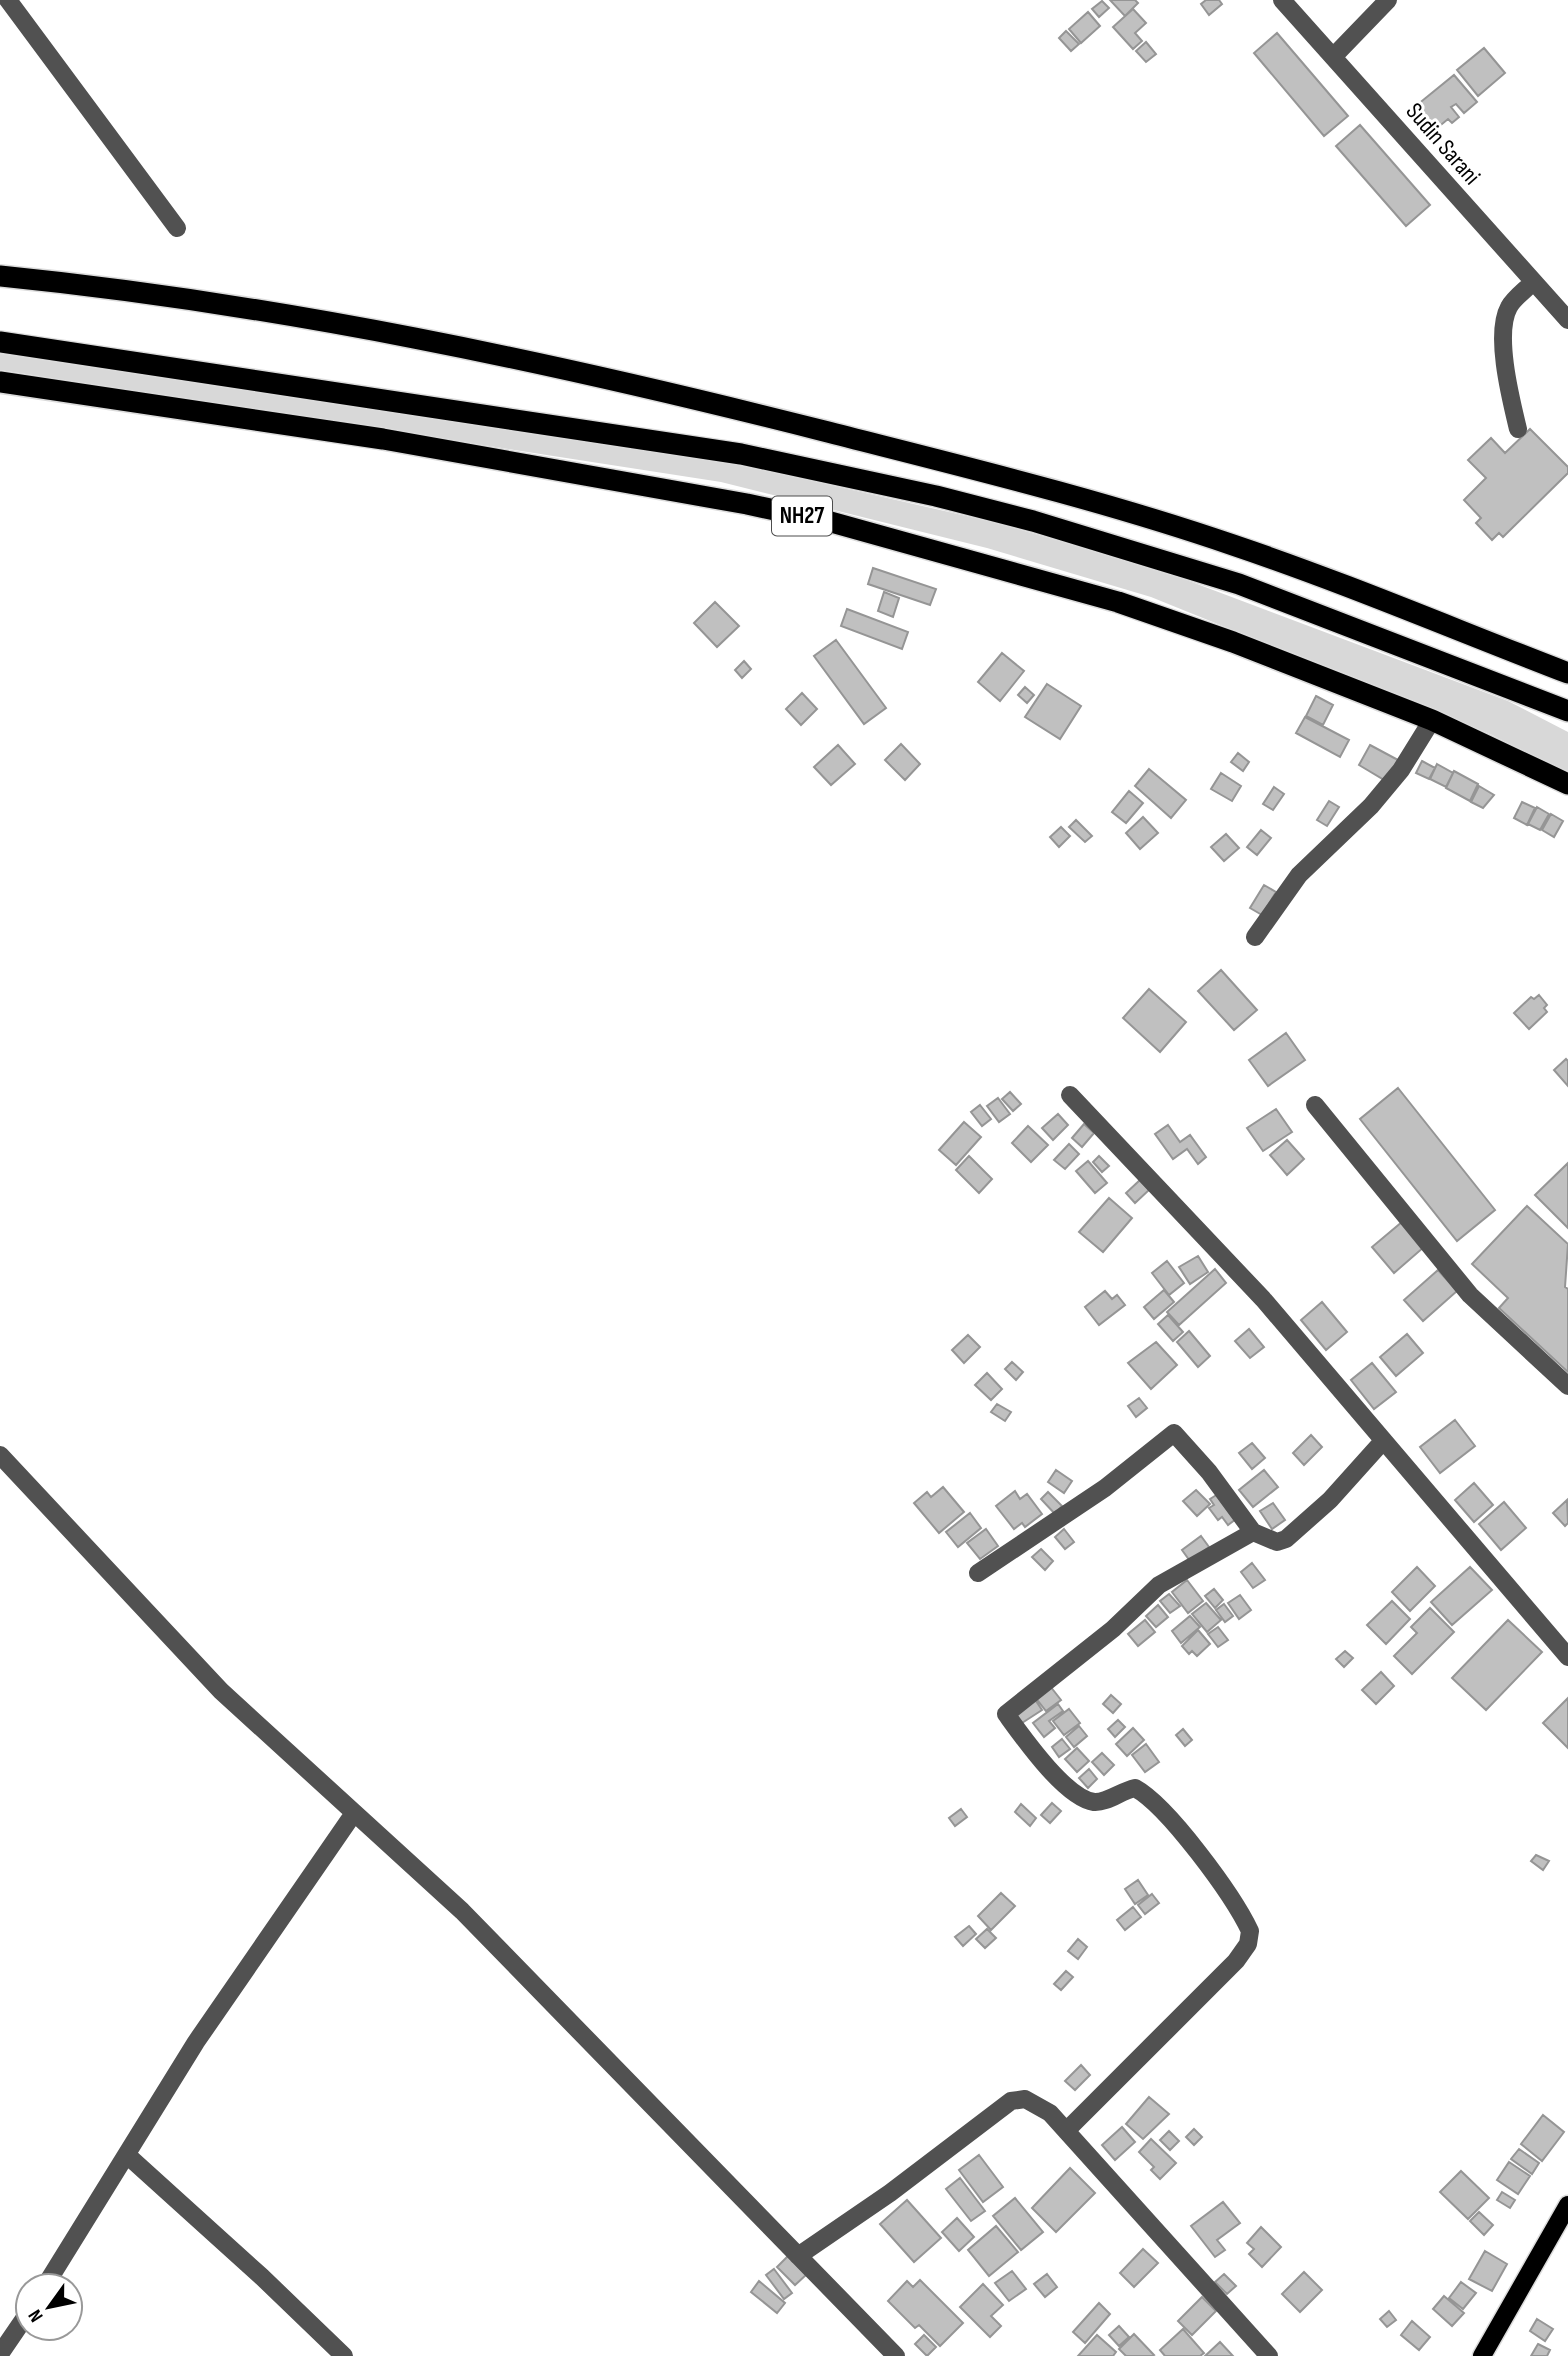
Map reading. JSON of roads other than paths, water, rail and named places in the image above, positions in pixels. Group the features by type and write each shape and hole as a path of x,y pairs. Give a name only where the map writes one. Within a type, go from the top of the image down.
{"highway":[{"path":"0,276 121,289 356,325 473,348 771,418 1044,487 1218,540 1324,577 1568,673"},
{"name":"NH27","path":"0,342 741,454 936,496 1032,521 1239,584 1568,710"},
{"name":"NH27","path":"0,382 397,442 747,504 831,522 1118,602 1233,642 1432,720 1568,784"}],"main road":[{"path":"1482,2356 1568,2205"}],"street":[{"path":"8,0 177,228"},
{"name":"Sudin Sarani","path":"1282,0 1532,283 1568,320"},
{"path":"1333,57 1388,0"},
{"path":"1518,429 1506,366 1504,329 1508,307 1532,283"},
{"path":"1255,937 1299,875 1371,806 1401,769 1432,720"},
{"path":"1070,1095 1263,1299 1568,1657"},
{"path":"1315,1105 1470,1295 1568,1387"},
{"path":"978,1573 1105,1488 1174,1433 1209,1472 1254,1532 1269,1541 1286,1539 1330,1500 1383,1441"},
{"path":"0,1455 221,1691 462,1911 896,2356"},
{"path":"1066,2131 1236,1961 1248,1944 1250,1931 1188,1843 1150,1796 1135,1788 1106,1800 1093,1802 1081,1796 1035,1757 1006,1714 1113,1629 1159,1585 1254,1532"},
{"path":"54,2272 196,2042 354,1813"},
{"path":"798,2256 890,2193 1010,2101 1025,2099 1037,2103 1066,2131 1269,2356"},
{"path":"127,2155 262,2277 344,2356"},
{"path":"0,2354 14,2334"}]}
